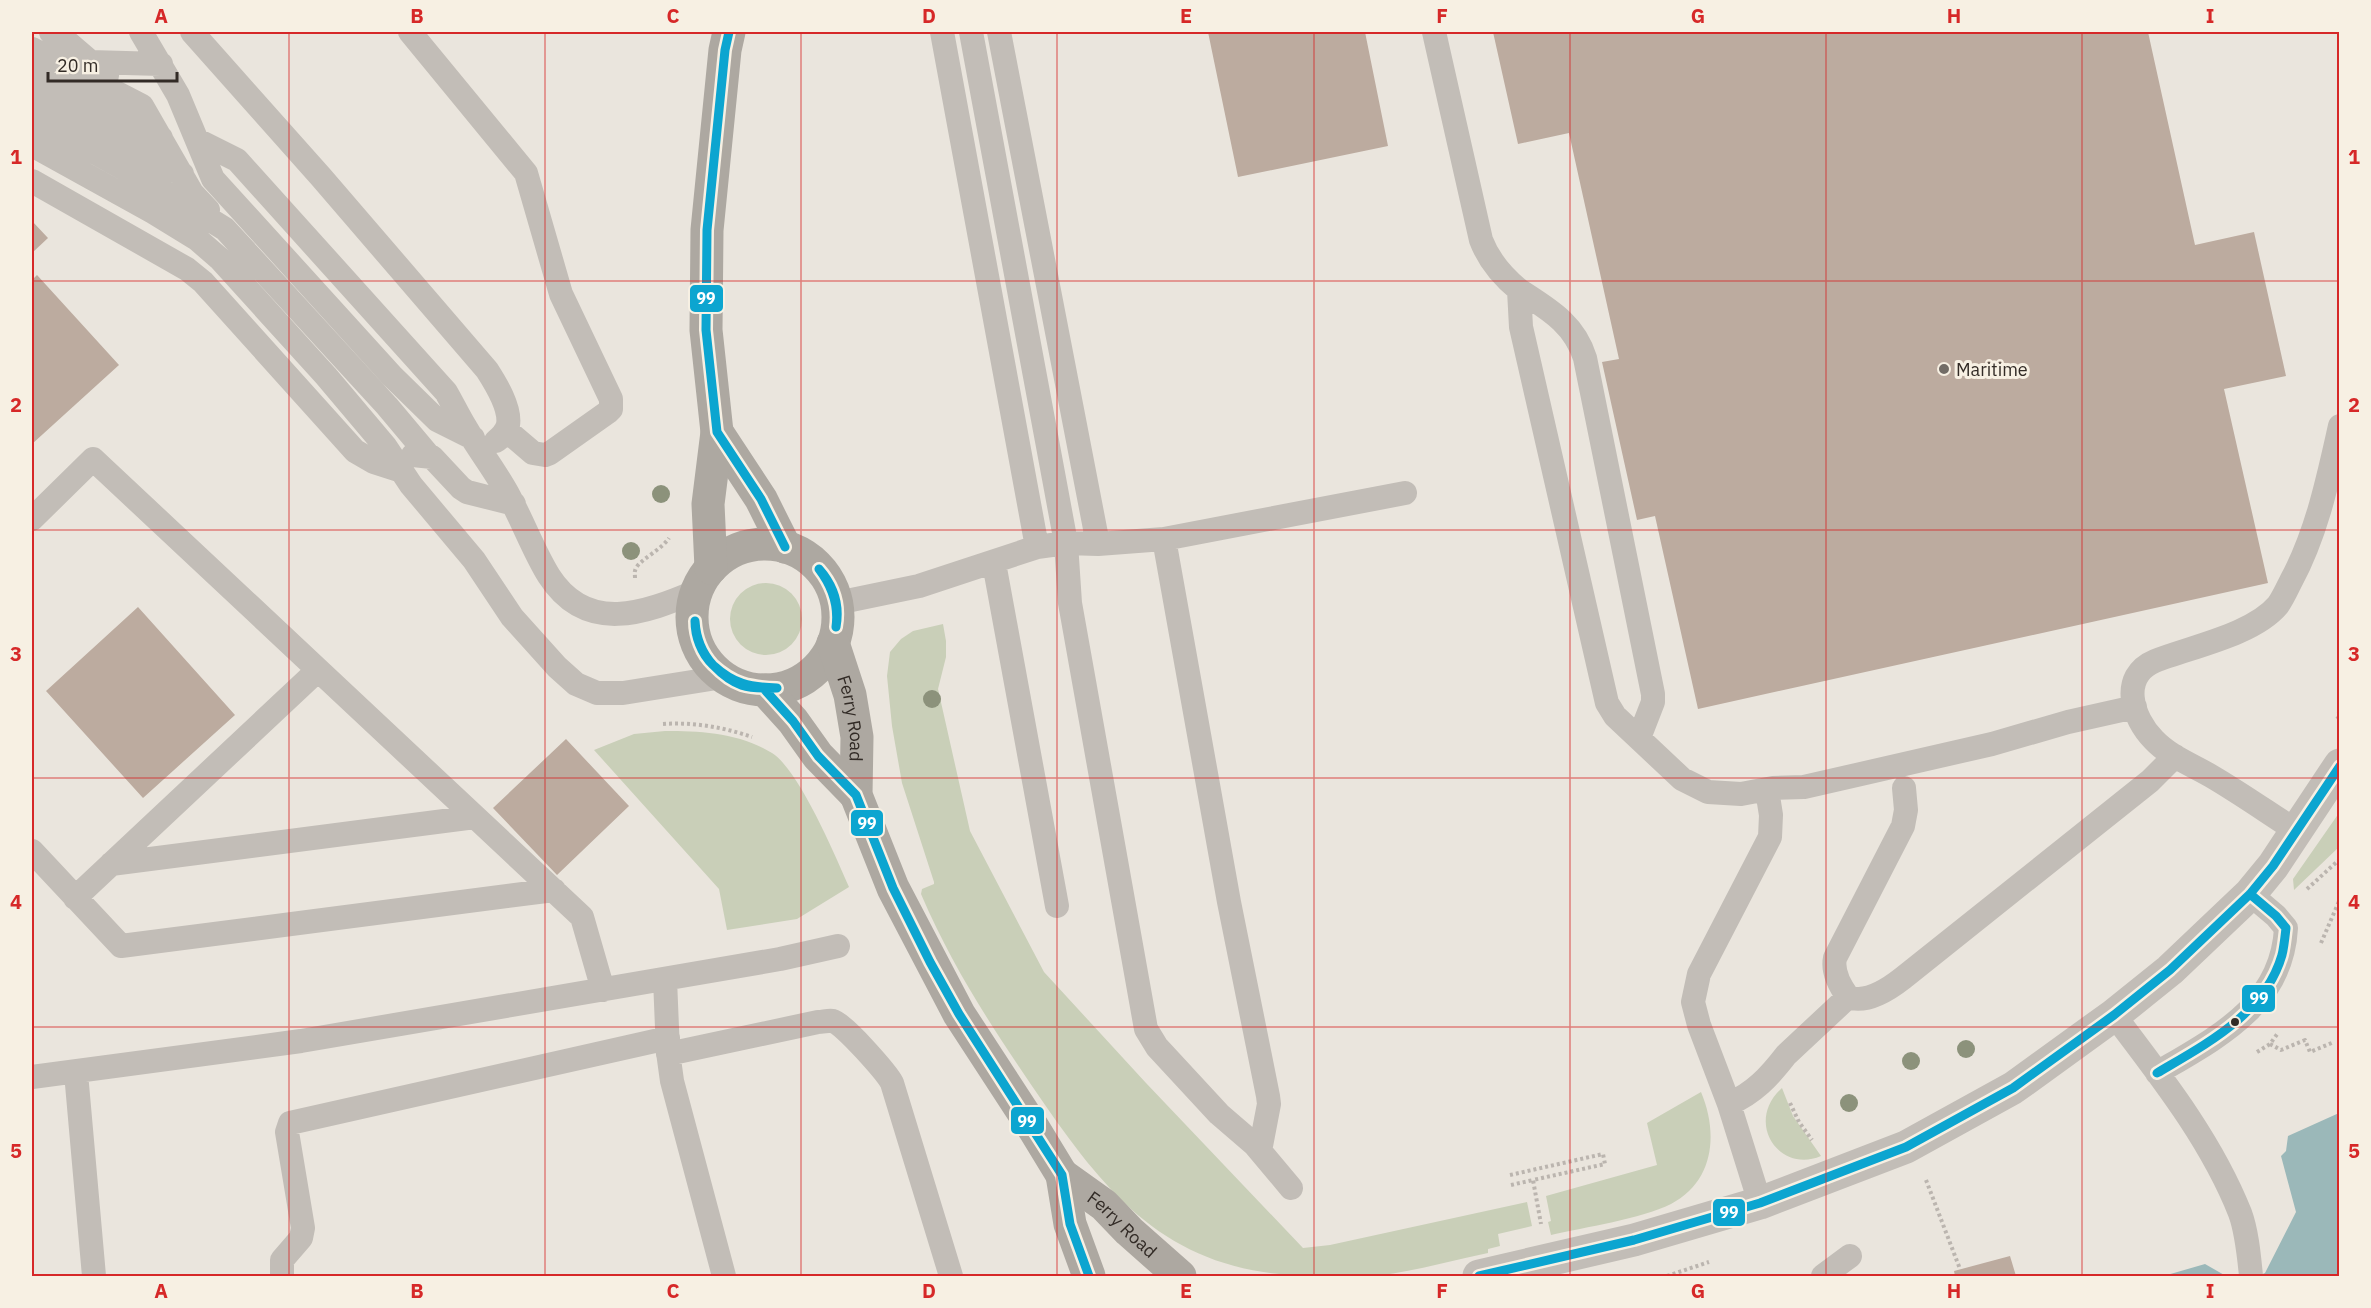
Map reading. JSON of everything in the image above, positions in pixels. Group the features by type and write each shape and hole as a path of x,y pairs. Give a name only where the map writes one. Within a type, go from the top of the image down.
{"highway":[{"path":"704,580 727,555 745,547 765,544 785,547 803,555 819,567 831,584 837,603 838,623 833,643 822,663 806,677 787,687 765,690 743,687 723,677 706,660 695,638 692,615 704,580 708,504 717,432 706,330 707,230 725,50 729,32"},
{"path":"717,432 761,499 785,547"},
{"name":"Ferry Road","path":"833,643 850,695 857,737 856,795"},
{"name":"Ferry Road","path":"765,690 818,756 856,795 893,888 930,963 959,1014 1025,1114 1062,1176 1070,1224 1089,1276"},
{"name":"Ferry Road","path":"1062,1176 1104,1205 1129,1231 1180,1276"},
{"path":"1174,1276 1185,1276"}],"street":[{"path":"1479,1276 1634,1240 1760,1203 1906,1147 2013,1088 2114,1015 2170,970 2250,894 2273,866 2340,765"}],"lane":[{"path":"141,32 164,68 213,179 386,370 434,419 478,446"},
{"path":"410,32 526,173 561,294 611,399 611,409 608,412 550,453 533,453 506,430"},
{"path":"942,32 1037,547"},
{"path":"971,32 1066,543 1070,603 1131,931 1136,980 1146,1029 1152,1042 1219,1114 1260,1151 1291,1188"},
{"path":"999,32 1098,544"},
{"path":"1434,32 1481,240 1488,256 1497,269 1520,290 1565,322 1578,340 1585,358 1653,694 1653,702 1639,738"},
{"path":"194,34 336,194 487,370 507,413 508,424 506,430 478,446"},
{"path":"59,36 138,103 192,193 460,488 467,492 514,504"},
{"path":"32,49 138,103"},
{"path":"90,62 164,68"},
{"path":"32,74 161,138"},
{"path":"32,97 182,174"},
{"path":"32,120 140,178 225,229"},
{"path":"197,140 237,160 447,392 514,504 544,568 569,599 580,607 600,614 639,612 667,604 704,580"},
{"path":"34,146 153,212 210,250 240,279 310,358 397,463 411,485 474,560 512,617 557,667 576,684 597,693 623,693 723,677"},
{"path":"32,180 187,269 203,282 345,441 368,459 397,463 429,456"},
{"path":"1520,290 1521,327 1607,703 1611,713 1687,783 1702,790 1731,795 1804,787 1992,744 2068,722 2135,707"},
{"path":"2295,830 2175,756 2151,737 2135,707 2132,685 2136,675 2153,662 2224,638 2261,619 2277,605 2301,564 2311,538 2340,426"},
{"path":"32,519 93,459 582,917 603,990"},
{"path":"837,603 919,586 1037,547 1066,543 1098,544 1164,539 1405,493"},
{"path":"1164,539 1228,902 1268,1096 1269,1104 1260,1151"},
{"path":"993,563 1057,906"},
{"path":"75,898 318,670"},
{"path":"1904,788 1906,810 1903,826 1835,958 1836,974 1848,997 1855,999 1884,991 1903,978 2150,781 2175,756"},
{"path":"1760,1203 1729,1104 1699,1025 1694,1007 1694,994 1699,974 1770,837 1771,815 1767,790"},
{"path":"111,864 476,817"},
{"path":"32,851 121,946 554,890"},
{"path":"2157,1073 2215,1039 2230,1027 2253,1007 2271,981 2279,961 2286,928 2276,916 2250,894"},
{"path":"32,1077 301,1041 780,959 838,946"},
{"path":"665,979 668,1046 673,1086 724,1276"},
{"path":"1729,1104 1753,1092 1776,1069 1786,1055 1848,997"},
{"path":"2114,1015 2157,1073 2211,1156 2241,1215 2251,1276"},
{"path":"282,1276 282,1260 301,1238 303,1228 287,1132 290,1123 668,1046 832,1021 843,1028 892,1083 951,1276"},
{"path":"76,1072 94,1276"},
{"path":"1823,1276 1850,1256"}],"path":[{"path":"635,578 639,612"},
{"path":"2340,711 2337,716 2340,720"},
{"path":"2270,1044 2281,1050 2305,1040 2310,1052 2334,1042"},
{"path":"1776,1069 1795,1115 1815,1144"},
{"path":"1510,1174 1603,1154 1605,1164 1511,1185"},
{"path":"1923,1172 1960,1269"},
{"path":"1530,1265 1523,1238 1527,1234 1542,1229 1533,1180"}],"green space":[{"path":"766,583 786,589 796,599 802,619 796,639 786,649 766,655 746,649 736,639 730,619 736,599 746,589"},
{"path":"943,624 946,657 938,689 970,831 1044,972 1303,1248 1330,1245 1527,1202 1532,1226 1498,1234 1500,1246 1488,1249 1488,1253 1419,1269 1370,1277 1318,1276 1266,1272 1222,1262 1183,1246 1148,1223 1117,1196 1060,1127 1000,1039 958,969 921,894 922,889 934,882 902,783 892,726 887,676 890,652 901,639 913,631"},
{"path":"665,731 720,734 747,741 772,753 782,762 805,794 849,887 797,919 727,930 719,889 594,750 634,734"},
{"path":"2339,813 2339,847 2294,890 2293,879"},
{"path":"1782,1088 1793,1116 1821,1156 1806,1160 1792,1158 1780,1151 1772,1141 1767,1129 1766,1116 1771,1101"},
{"path":"1701,1092 1710,1123 1709,1154 1697,1182 1686,1194 1671,1204 1644,1214 1551,1235 1546,1196 1657,1165 1647,1123"}],"water":[{"path":"2339,1113 2339,1276 2258,1276 2265,1273 2296,1212 2281,1156 2286,1151 2288,1136"},
{"path":"2205,1264 2226,1276 2166,1276 2167,1275"}],"building":[{"path":"1208,32 1365,32 1388,146 1238,177"},
{"name":"Maritime","path":"1493,32 2148,32 2195,245 2254,232 2286,376 2224,389 2268,583 1698,709 1655,516 1637,520 1602,362 1619,359 1569,133 1518,144"},
{"path":"32,221 48,238 32,253"},
{"path":"37,275 119,365 32,444 32,280"},
{"path":"138,607 235,715 143,798 46,691"},
{"path":"566,739 629,806 557,875 493,808"},
{"path":"2010,1256 2016,1276 1955,1276 1954,1271"}],"transit line":[{"name":"99","path":"729,32 725,50 707,230 706,330 717,432 761,499 785,547"},
{"name":"99","path":"819,569 829,582 835,596 836,627"},
{"name":"99","path":"819,569 834,596 836,627"},
{"name":"99","path":"695,621 700,644 713,665"},
{"name":"99","path":"695,621 700,644 705,656 713,665"},
{"name":"99","path":"713,665 742,683 777,688"},
{"name":"99","path":"713,665 728,678 742,685 777,688"},
{"name":"99","path":"765,690 793,721 818,756 856,795 893,888 930,962 959,1014 1062,1175 1070,1224 1089,1276"},
{"name":"99","path":"1479,1276 1634,1240 1760,1203 1906,1147 2013,1088 2114,1015 2170,970 2250,894 2273,866 2340,766"},
{"name":"99","path":"2157,1073 2195,1051 2232,1025 2248,1011 2274,976 2282,955 2286,928 2276,916 2250,894"}],"place":[{"name":"Maritime","path":"1944,369"}]}
